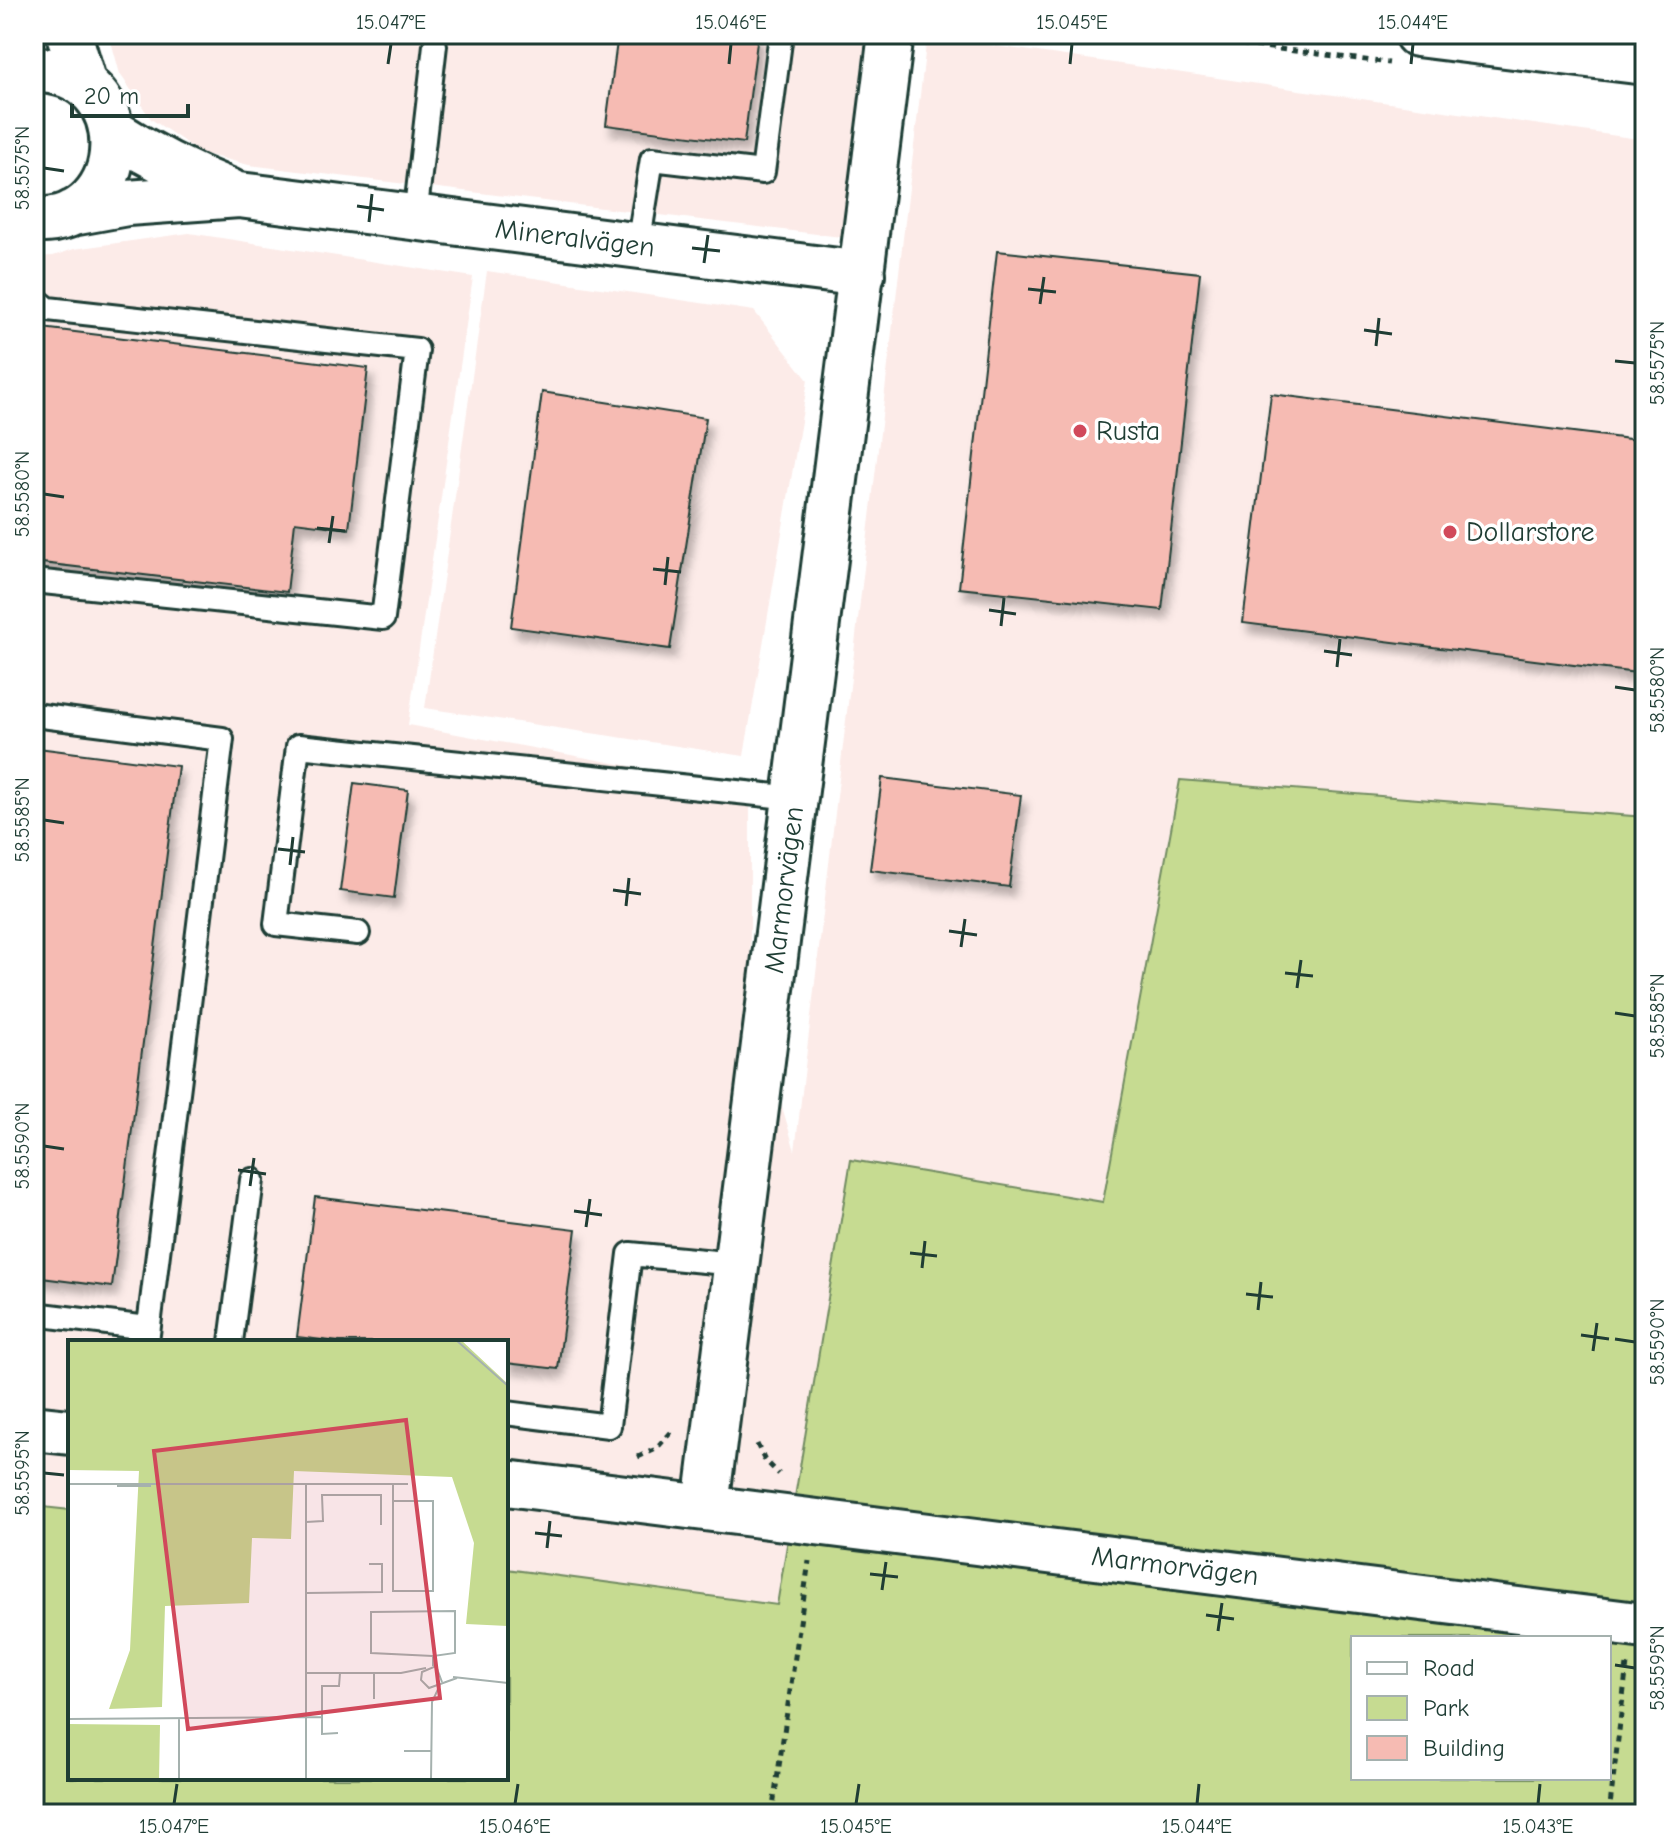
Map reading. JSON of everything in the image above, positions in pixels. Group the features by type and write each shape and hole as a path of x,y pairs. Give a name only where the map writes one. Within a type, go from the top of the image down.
{"street":[{"path":"69,34 84,84"},
{"path":"862,274 891,34"},
{"path":"1417,34 1645,62"},
{"path":"34,70 48,69 67,74 84,84 98,98 113,132 114,151 110,170 101,187 88,202 53,216"},
{"name":"Mineralvägen","path":"113,132 187,175 239,195"},
{"name":"Mineralvägen","path":"53,216 127,203 239,195 862,274"},
{"name":"Marmorvägen","path":"706,1506 862,274"},
{"name":"Marmorvägen","path":"508,1483 1639,1625"}],"lane":[{"path":"638,246 652,159 763,172 781,34"},
{"path":"415,217 435,45"},
{"path":"34,298 48,309 417,350 383,618 34,581"},
{"path":"34,715 222,739 148,1335 34,1314"},
{"path":"358,933 276,924 298,746 795,798"},
{"path":"231,1340 252,1180"},
{"path":"508,1413 609,1426 630,1254 736,1264"}],"path":[{"path":"772,1814 815,1520"},
{"path":"1609,1814 1639,1625"}],"shaded area":[{"path":"109,34 866,34 841,237 249,165 201,153 151,119 120,74"},
{"path":"927,36 1645,140 1645,817 1180,780 1103,1203 851,1160 777,1606 508,1569 508,1340 68,1340 68,1510 34,1506 34,257 189,233 473,277 408,725 750,788 750,997 795,1151"},
{"path":"487,271 754,311 808,380 744,756 425,708"}],"green space":[{"path":"1180,780 1645,817 1645,1814 34,1814 34,1506 68,1510 68,1780 508,1780 508,1569 777,1605 851,1160 1103,1202"}],"building":[{"path":"618,34 758,34 744,143 606,125"},
{"name":"Rusta","path":"997,251 1200,273 1162,610 959,588"},
{"path":"34,327 368,368 349,529 295,522 287,592 34,562"},
{"path":"542,392 706,418 670,649 511,627"},
{"name":"Dollarstore","path":"1271,394 1645,441 1645,674 1243,623"},
{"path":"38,748 178,766 112,1287 34,1277 34,776"},
{"path":"882,778 1021,795 1009,887 870,870"},
{"path":"354,783 408,790 394,898 340,891"},
{"path":"315,1197 576,1229 558,1369 508,1363 508,1340 323,1340 297,1337"}],"place":[{"name":"Rusta","path":"1080,431"},
{"name":"Dollarstore","path":"1450,532"}]}
